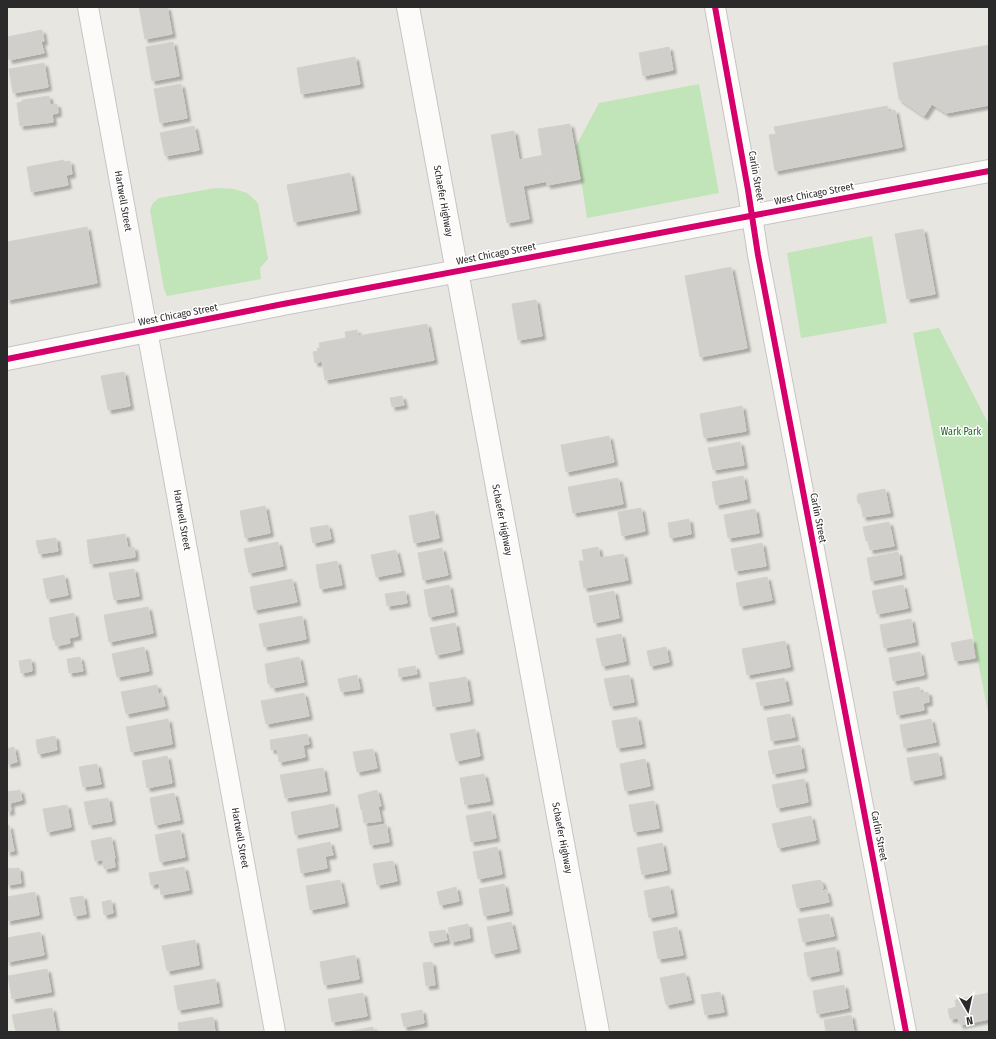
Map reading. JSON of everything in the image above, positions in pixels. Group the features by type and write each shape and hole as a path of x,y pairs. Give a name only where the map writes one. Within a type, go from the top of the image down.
{"main road":[{"name":"Schaefer Highway","path":"408,7 598,1032"},
{"name":"West Chicago Street","path":"7,359 283,304 989,171"}],"street":[{"name":"Hartwell Street","path":"88,7 275,1032"},
{"name":"Carlin Street","path":"715,7 758,255 906,1032"}],"green space":[{"path":"699,84 719,193 587,218 576,146 599,103"},
{"path":"216,188 234,189 247,193 258,203 268,259 260,268 261,279 167,296 164,289 150,210 153,203 159,198"},
{"path":"872,236 887,323 801,338 787,253"},
{"name":"Wark Park","path":"939,328 989,425 989,717 913,333"}],"building":[{"path":"139,7 167,7 172,34 145,39"},
{"path":"42,30 44,41 41,42 44,53 9,60 7,37"},
{"path":"173,42 179,76 152,81 146,47"},
{"path":"989,45 989,105 946,113 932,104 924,116 899,99 893,63"},
{"path":"669,47 673,70 643,76 639,53"},
{"path":"355,57 360,84 301,94 297,68"},
{"path":"44,63 48,87 13,93 9,69"},
{"path":"181,84 187,118 160,123 154,89"},
{"path":"49,96 50,105 57,104 58,113 52,114 53,122 20,126 17,103 22,102 22,100"},
{"path":"887,106 888,112 895,110 902,147 775,171 769,135 776,134 774,127"},
{"path":"570,124 580,179 547,185 538,129"},
{"path":"194,126 199,150 165,156 160,133"},
{"path":"514,131 519,160 549,154 553,180 523,186 529,219 507,223 491,135"},
{"path":"64,160 64,162 70,161 72,174 66,175 68,185 31,192 27,167"},
{"path":"350,173 357,210 294,222 287,185"},
{"path":"87,227 97,283 7,300 7,242"},
{"path":"923,229 935,294 907,299 895,234"},
{"path":"731,267 747,348 700,357 685,276"},
{"path":"536,300 542,336 518,340 512,304"},
{"path":"427,324 434,360 325,380 322,361 315,363 313,352 318,351 317,348 320,348 319,343 346,338 345,332 357,330 358,336"},
{"path":"124,372 130,406 108,410 101,376"},
{"path":"402,396 404,405 392,407 390,398"},
{"path":"742,406 746,431 704,438 700,414"},
{"path":"609,436 614,462 566,472 561,445"},
{"path":"740,442 744,465 713,470 708,448"},
{"path":"743,476 747,499 716,505 712,482"},
{"path":"618,478 623,504 573,513 568,487"},
{"path":"885,489 890,513 863,517 861,504 858,503 858,494"},
{"path":"265,506 270,533 245,538 240,511"},
{"path":"641,508 645,531 622,536 618,512"},
{"path":"755,509 759,533 728,538 724,515"},
{"path":"434,511 439,538 414,543 409,516"},
{"path":"689,519 691,534 670,538 668,523"},
{"path":"889,522 894,546 870,550 868,541 866,541 863,527"},
{"path":"328,525 331,539 313,543 310,528"},
{"path":"125,534 128,548 134,547 135,557 90,564 87,540"},
{"path":"56,538 58,551 39,554 36,541"},
{"path":"278,542 283,566 249,573 244,549"},
{"path":"762,543 766,566 735,571 731,549"},
{"path":"598,547 600,558 623,554 628,580 584,588 579,561 584,561 582,550"},
{"path":"442,548 448,575 423,580 418,553"},
{"path":"396,550 401,572 376,577 371,555"},
{"path":"898,552 902,575 871,581 867,558"},
{"path":"337,561 342,585 320,589 316,565"},
{"path":"134,569 139,596 114,600 109,573"},
{"path":"64,575 68,595 47,599 43,579"},
{"path":"767,577 772,600 740,606 736,583"},
{"path":"292,579 297,602 254,610 250,587"},
{"path":"449,585 454,612 429,617 424,590"},
{"path":"903,585 908,608 877,614 872,591"},
{"path":"405,591 407,603 387,606 385,594"},
{"path":"614,591 619,618 594,623 589,596"},
{"path":"148,607 153,633 109,642 104,615"},
{"path":"74,613 78,636 69,638 70,643 56,646 55,640 53,640 49,618"},
{"path":"302,616 306,639 264,647 259,624"},
{"path":"911,619 915,642 884,648 880,625"},
{"path":"455,623 460,650 436,655 430,628"},
{"path":"621,634 626,661 602,666 596,639"},
{"path":"972,639 975,658 955,661 951,643"},
{"path":"785,641 790,667 747,675 742,649"},
{"path":"144,647 149,671 117,677 112,654"},
{"path":"666,647 669,662 650,666 647,651"},
{"path":"920,652 924,675 893,681 889,658"},
{"path":"80,657 83,671 69,673 67,659"},
{"path":"299,657 304,682 272,688 271,683 268,684 265,664"},
{"path":"31,659 32,671 21,673 19,661"},
{"path":"415,666 417,674 399,677 398,669"},
{"path":"357,675 360,689 341,692 338,679"},
{"path":"629,675 634,702 610,706 604,679"},
{"path":"466,677 470,701 433,707 429,683"},
{"path":"784,678 789,701 761,706 756,683"},
{"path":"157,685 158,694 162,693 165,706 126,714 121,692"},
{"path":"919,687 920,693 928,692 929,702 923,703 924,710 897,715 893,692"},
{"path":"304,693 309,716 266,724 261,701"},
{"path":"790,714 795,737 771,741 767,718"},
{"path":"637,717 642,744 617,748 612,721"},
{"path":"168,719 172,744 131,752 126,727"},
{"path":"931,719 936,742 904,748 900,725"},
{"path":"475,729 480,756 456,761 450,734"},
{"path":"307,734 309,744 303,745 305,757 279,762 277,749 271,750 270,740"},
{"path":"55,736 57,750 38,754 36,740"},
{"path":"800,745 804,768 773,774 768,751"},
{"path":"14,747 17,762 7,764 7,749"},
{"path":"373,749 377,768 357,772 353,752"},
{"path":"938,753 942,775 911,781 907,758"},
{"path":"167,756 172,783 147,788 142,761"},
{"path":"645,759 650,786 625,791 620,764"},
{"path":"97,764 101,784 83,787 79,767"},
{"path":"323,768 327,791 285,798 280,775"},
{"path":"484,774 490,801 465,805 460,778"},
{"path":"804,779 808,802 777,808 772,785"},
{"path":"7,788 8,792 20,790 22,800 10,803 11,811 7,812"},
{"path":"377,790 381,806 361,810 358,795"},
{"path":"174,793 180,820 155,825 150,798"},
{"path":"108,798 112,821 89,825 84,802"},
{"path":"654,801 659,828 634,832 629,805"},
{"path":"334,804 338,827 295,835 291,812"},
{"path":"67,805 71,827 47,832 43,809"},
{"path":"378,807 381,821 364,823 362,810"},
{"path":"491,811 496,838 471,842 466,816"},
{"path":"811,816 816,840 778,848 772,824"},
{"path":"386,824 389,842 370,845 367,828"},
{"path":"9,825 14,851 7,852 7,826"},
{"path":"180,830 185,857 160,862 155,835"},
{"path":"111,837 115,858 95,861 91,841"},
{"path":"330,842 333,855 325,856 327,868 301,873 297,849"},
{"path":"662,843 667,870 642,875 637,848"},
{"path":"497,847 502,874 478,879 473,852"},
{"path":"114,859 115,867 104,869 103,861"},
{"path":"393,861 397,881 377,885 373,864"},
{"path":"7,865 8,869 19,868 21,883 7,885"},
{"path":"184,867 189,890 161,895 159,883 151,885 149,873"},
{"path":"340,880 345,903 310,910 306,886"},
{"path":"820,880 822,882 822,891 826,890 829,902 797,908 792,885"},
{"path":"504,884 509,911 484,916 479,889"},
{"path":"669,886 674,913 649,918 644,891"},
{"path":"456,887 459,901 440,905 437,892"},
{"path":"35,892 39,915 7,921 7,897"},
{"path":"83,896 86,914 74,916 70,898"},
{"path":"111,900 113,913 104,915 102,902"},
{"path":"829,914 834,936 803,942 798,919"},
{"path":"511,922 517,949 492,954 487,927"},
{"path":"468,924 470,938 451,942 448,928"},
{"path":"677,927 683,955 658,959 653,932"},
{"path":"445,930 447,940 431,943 429,932"},
{"path":"40,932 44,955 7,962 7,938"},
{"path":"195,940 199,965 167,971 162,946"},
{"path":"835,947 839,971 808,977 804,953"},
{"path":"355,955 359,979 324,985 320,962"},
{"path":"432,962 435,985 426,986 423,963"},
{"path":"47,969 51,992 12,999 8,976"},
{"path":"685,973 691,1000 666,1005 660,978"},
{"path":"215,979 219,1003 178,1010 174,986"},
{"path":"844,985 848,1008 817,1014 813,991"},
{"path":"720,992 724,1012 705,1015 701,995"},
{"path":"363,993 367,1016 332,1022 328,999"},
{"path":"988,993 989,1019 960,1025 958,1018 950,1019 948,1009 956,1007 955,1000"},
{"path":"52,1008 56,1031 16,1032 12,1015"},
{"path":"422,1010 424,1023 404,1027 401,1014"},
{"path":"851,1015 854,1032 826,1032 824,1020"},
{"path":"213,1017 215,1032 179,1032 178,1023"},
{"path":"373,1027 374,1032 346,1032"}],"cycle path":[{"path":"715,7 748,190 758,255 906,1032"},
{"path":"7,359 283,304 989,171"}]}
